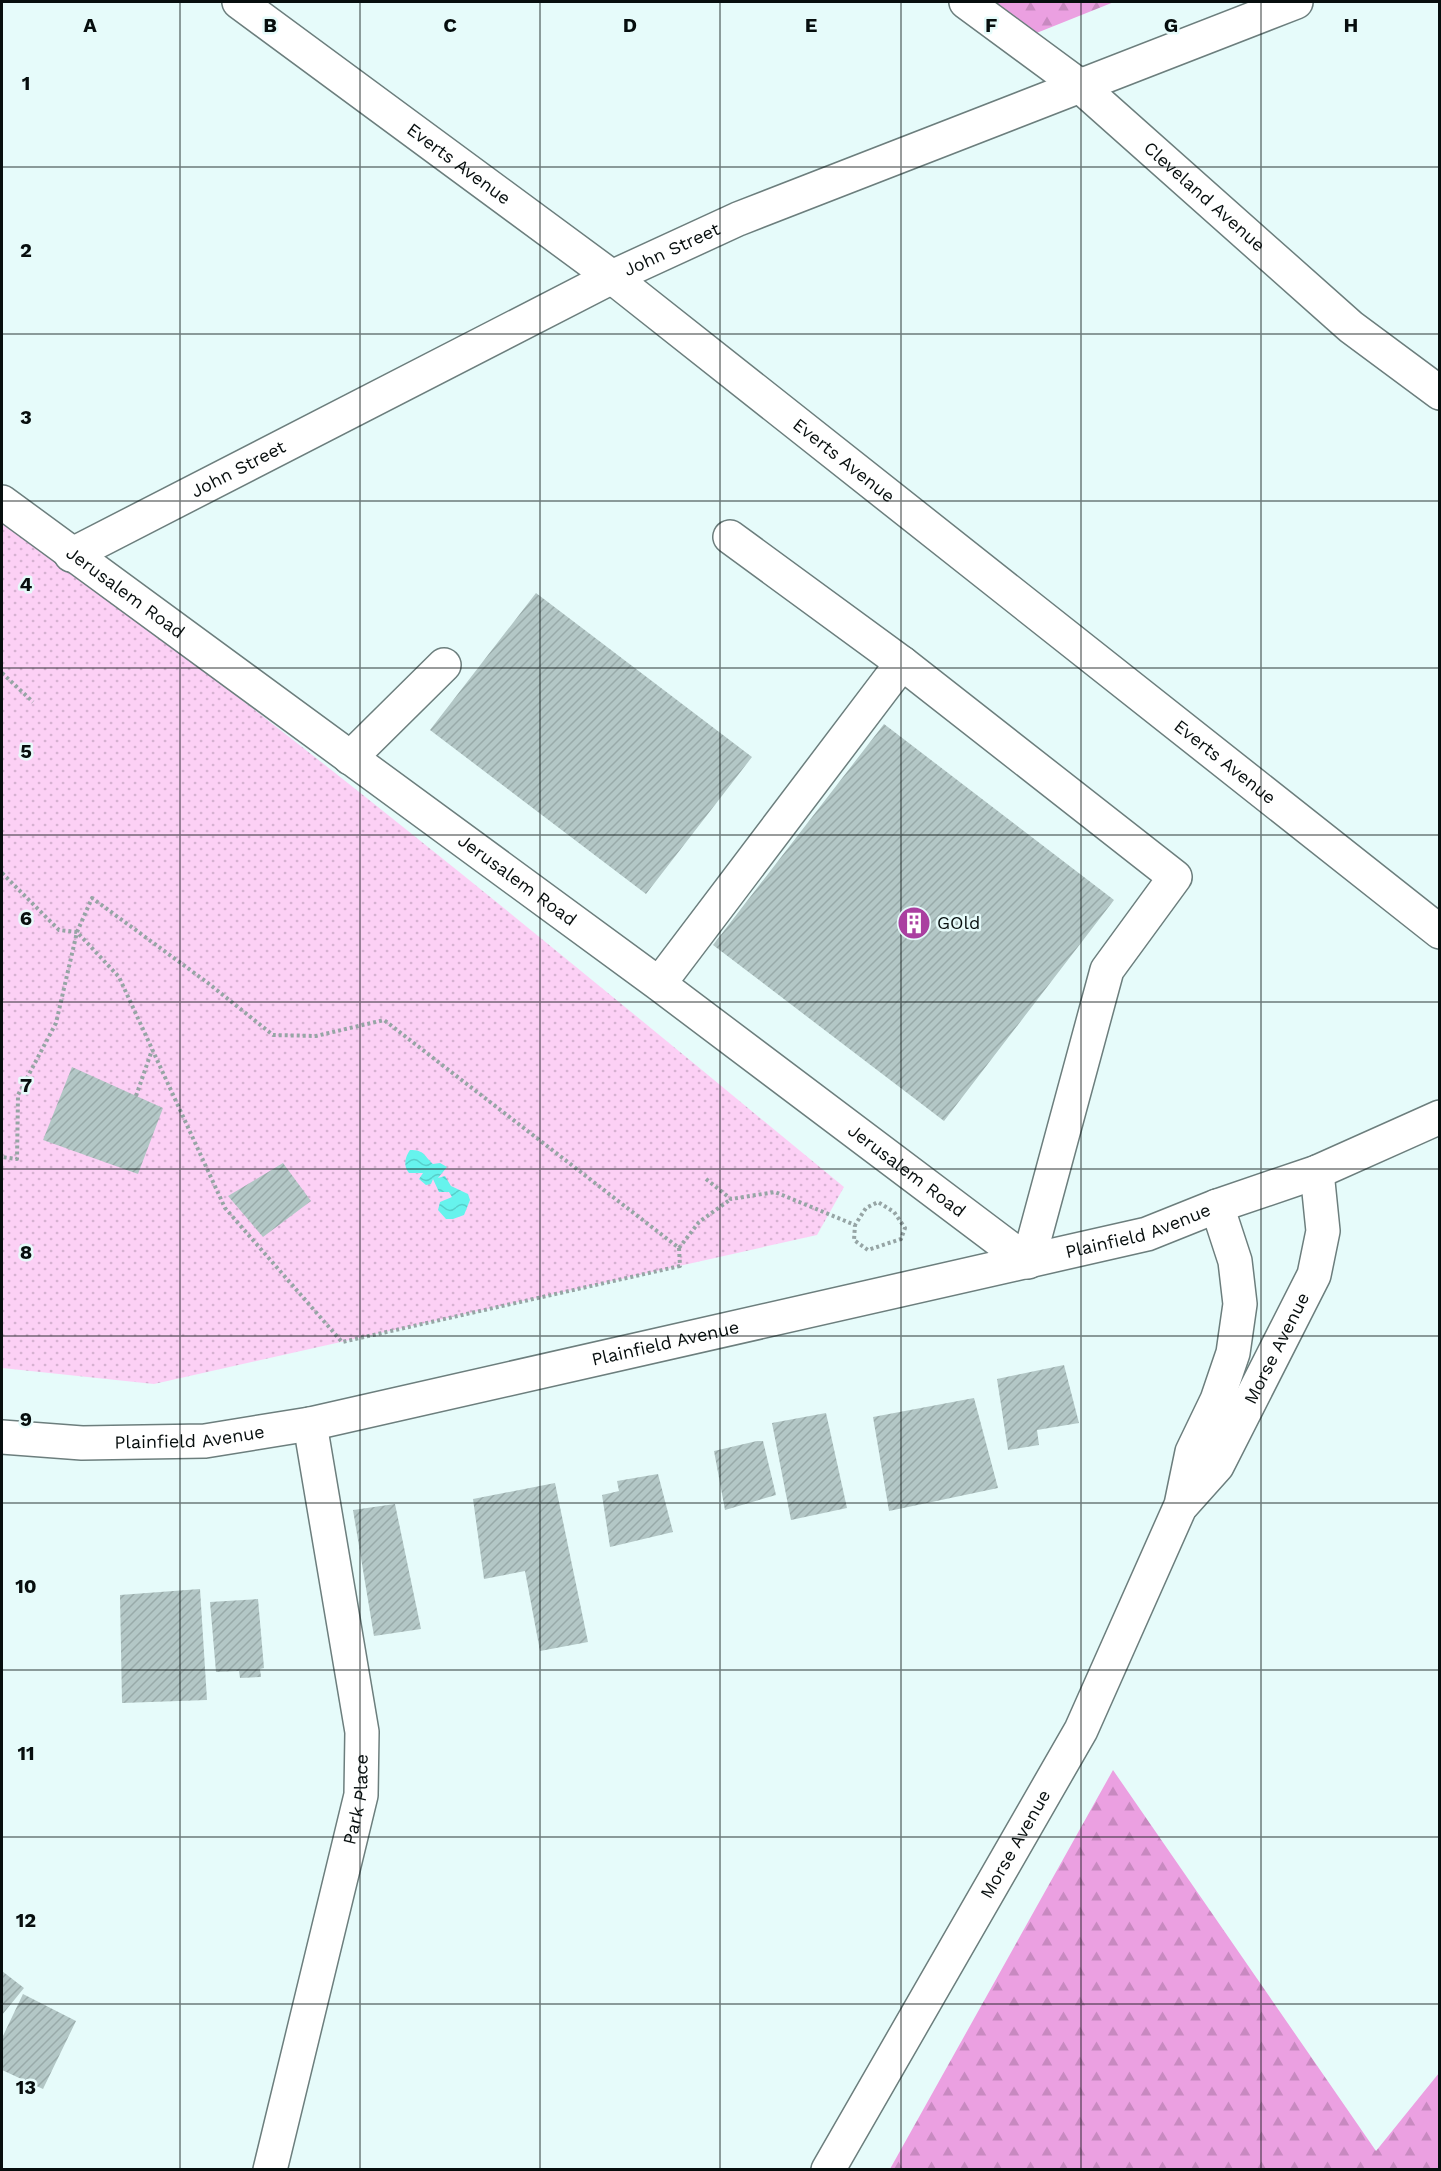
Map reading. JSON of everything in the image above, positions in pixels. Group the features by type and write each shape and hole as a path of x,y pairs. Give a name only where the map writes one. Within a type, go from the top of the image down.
{"street":[{"name":"Everts Avenue","path":"239,2 612,278 1440,932"},
{"name":"Cleveland Avenue","path":"966,2 1080,86 1352,327 1440,393"},
{"name":"John Street","path":"71,555 612,278 738,219 1296,2"},
{"name":"Jerusalem Road","path":"2,502 71,555 659,984 1028,1262"},
{"path":"729,537 902,663 1174,877 1107,970 1028,1262"},
{"path":"659,984 902,663"},
{"path":"350,758 444,665"},
{"name":"Plainfield Avenue","path":"2,1437 82,1443 205,1441 310,1424 1147,1234 1217,1206 1317,1172 1440,1117"},
{"name":"Morse Avenue","path":"1181,1505 1217,1466 1314,1275 1323,1231 1317,1172"},
{"name":"Morse Avenue","path":"828,2169 1081,1730 1181,1505 1192,1452 1217,1400 1233,1353 1240,1304 1235,1262 1217,1206"},
{"name":"Park Place","path":"270,2169 361,1795 362,1732 310,1424"}],"path":[{"path":"2,673 33,702"},
{"path":"2,873 59,930 77,932 119,977 225,1208 342,1342 680,1266 680,1248 699,1222 731,1199 775,1192 855,1225"},
{"path":"2,1157 17,1159 18,1095 56,1023 77,932 92,898 208,983 273,1035 316,1036 384,1020 680,1248"},
{"path":"136,1096 152,1049"},
{"path":"706,1179 731,1199"},
{"path":"878,1202 894,1212 905,1228 901,1239 868,1250 854,1240 855,1225 866,1208 878,1202"}],"shaded area":[{"path":"2,520 323,763 844,1187 817,1235 154,1384 2,1368"}],"green space":[{"path":"984,2 1114,2 1029,36"},
{"path":"1113,1770 1376,2151 1439,2073 1439,2169 890,2169"}],"water":[{"path":"410,1150 421,1152 433,1164 440,1163 447,1167 438,1178 445,1176 451,1186 468,1194 470,1200 464,1215 446,1219 438,1210 440,1202 452,1197 449,1192 439,1192 433,1179 431,1184 426,1185 419,1179 423,1173 409,1173 405,1162"}],"building":[{"path":"536,593 752,757 646,894 430,730"},
{"name":"GOld","path":"884,724 1114,900 944,1121 713,945"},
{"path":"72,1067 163,1108 138,1174 43,1140"},
{"path":"283,1163 311,1201 263,1237 228,1196"},
{"path":"1064,1365 1079,1423 1037,1430 1039,1445 1008,1450 997,1379"},
{"path":"974,1398 998,1488 889,1511 873,1417"},
{"path":"826,1413 847,1508 791,1520 772,1423"},
{"path":"763,1441 776,1495 725,1510 714,1451"},
{"path":"658,1474 673,1532 610,1547 602,1495 619,1491 617,1481"},
{"path":"555,1483 588,1642 540,1651 525,1571 484,1579 473,1499"},
{"path":"395,1504 421,1629 374,1636 353,1510"},
{"path":"200,1589 207,1700 122,1703 120,1595"},
{"path":"258,1599 264,1668 260,1669 261,1677 240,1678 239,1671 216,1672 210,1602"},
{"path":"2,1971 24,1988 2,2015"},
{"path":"23,1994 76,2021 43,2089 2,2070 2,2038"}],"place":[{"name":"GOld","path":"914,923"}]}
